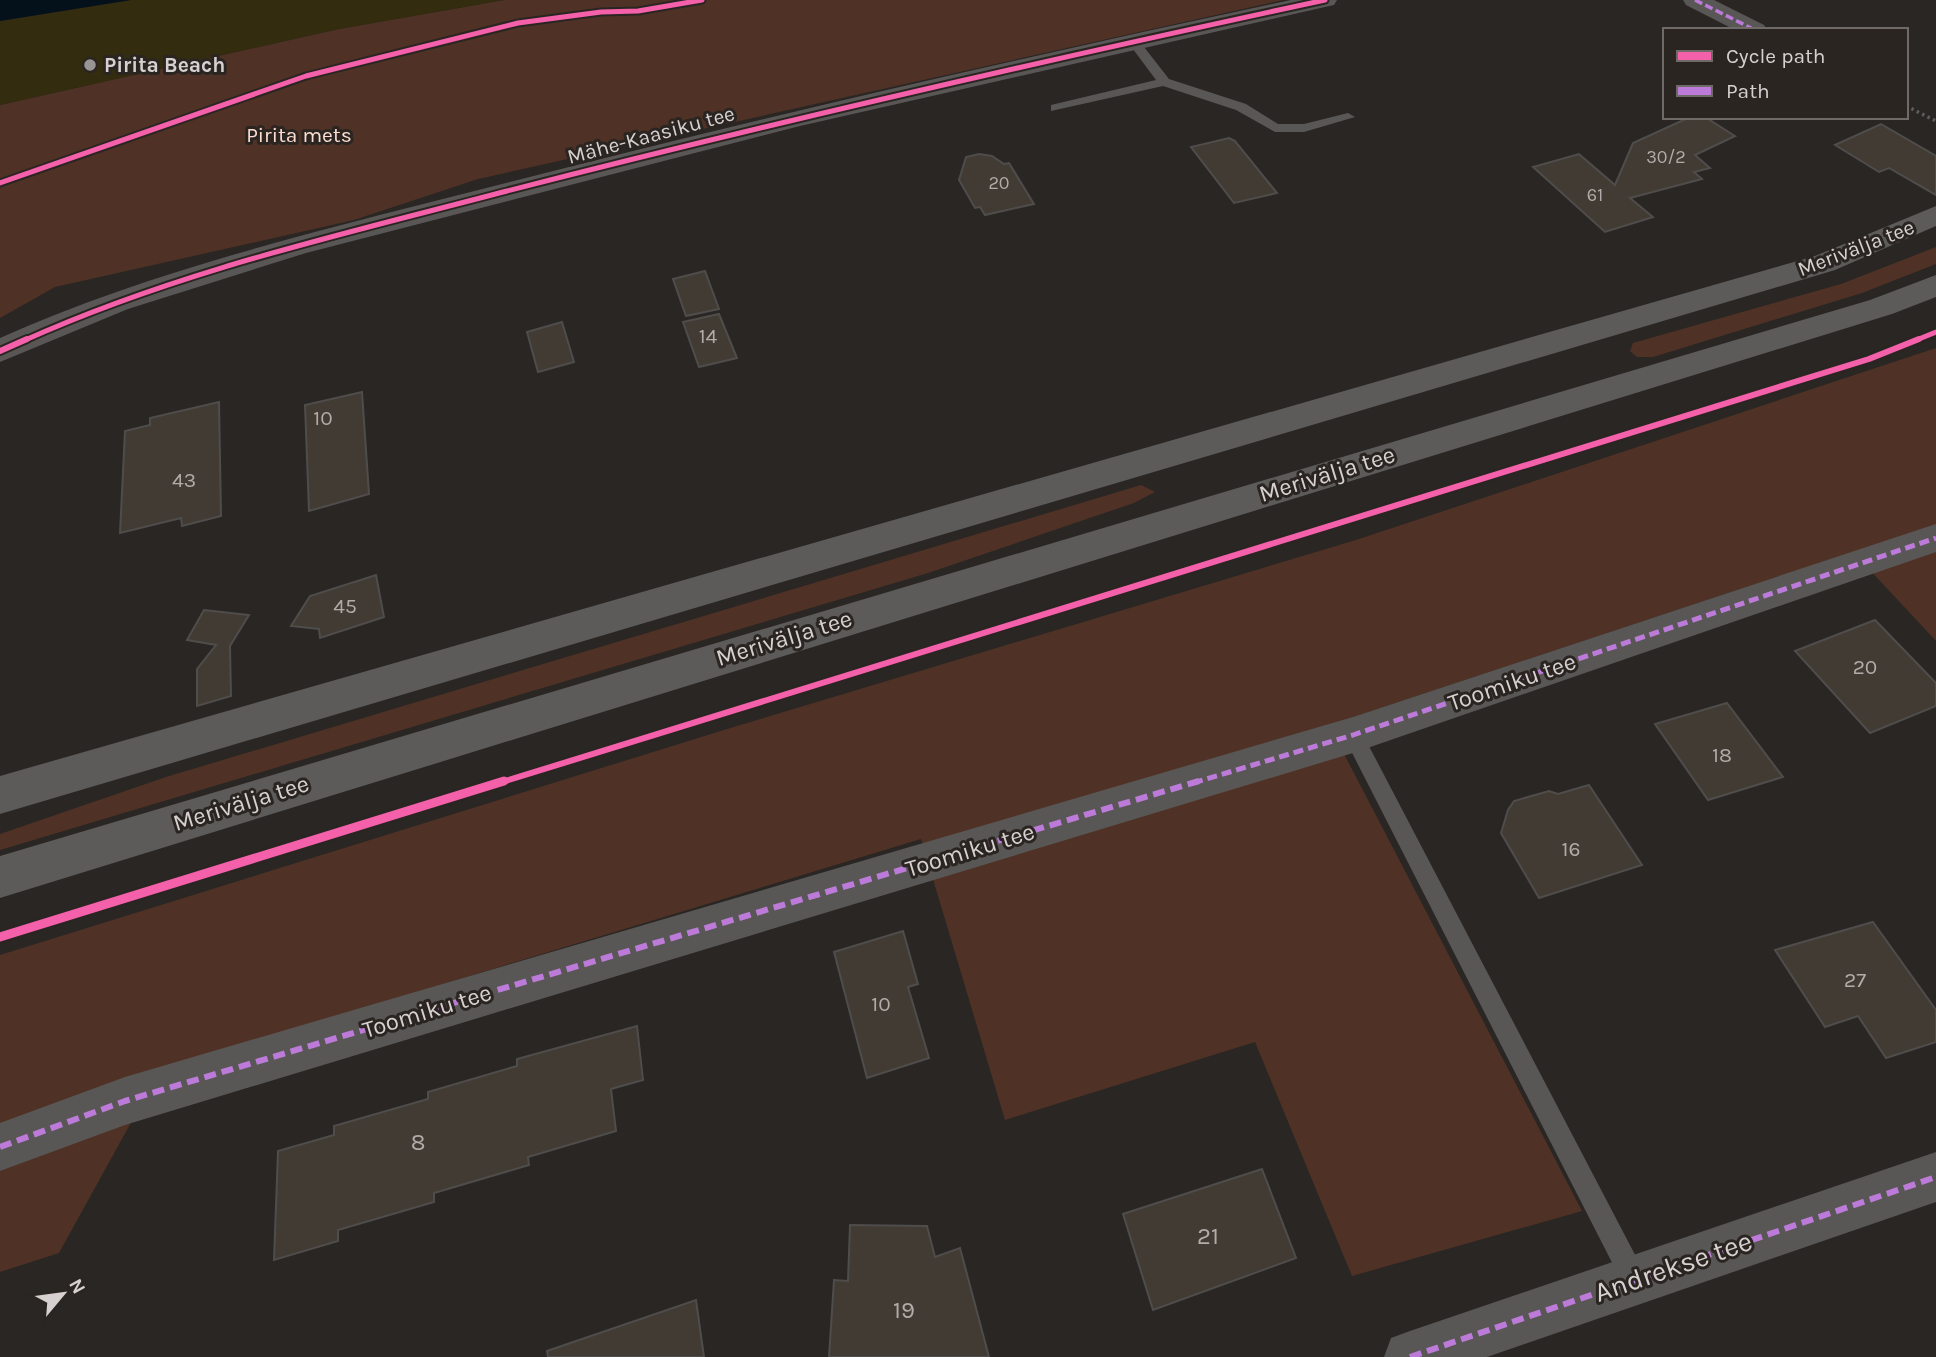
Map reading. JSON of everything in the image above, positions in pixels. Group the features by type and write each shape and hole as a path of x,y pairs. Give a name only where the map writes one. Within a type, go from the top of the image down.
{"main road":[{"name":"Merivälja tee","path":"0,795 1581,356 1825,263 1936,215"},
{"name":"Merivälja tee","path":"0,877 1881,307 1936,285"},
{"path":"1568,401 1581,356"}],"street":[{"name":"Mähe-Kaasiku tee","path":"0,351 89,311 223,265 748,128 1325,0"},
{"path":"1695,0 1751,28"},
{"name":"Toomiku tee","path":"0,1147 125,1101 1353,736 1936,538"},
{"name":"Andrekse tee","path":"1410,1357 1936,1177"}],"lane":[{"path":"1133,41 1164,82"},
{"path":"1056,108 1164,82 1241,107 1264,123 1286,130 1348,117"},
{"path":"1353,736 1633,1279"}],"path":[{"path":"1908,107 1936,121"}],"green space":[{"name":"Pirita mets","path":"504,0 1283,0 478,179 354,220 55,287 0,318 0,105 339,29"},
{"path":"1936,247 1936,264 1862,293 1653,357 1637,357 1630,351 1633,343 1841,284"},
{"path":"1936,348 1936,641 1853,552 1329,725 1582,1211 1352,1276 1255,1042 1005,1120 921,839 160,1070 59,1253 0,1272 0,955 727,729 1356,540"},
{"path":"1141,485 1155,492 1134,503 928,573 0,850 0,834 166,777"}],"sand":[{"name":"Pirita Beach","path":"131,0 504,0 339,29 0,105 0,21"}],"water":[{"path":"0,0 131,0 0,21"}],"building":[{"path":"1686,119 1708,119 1735,136 1695,155 1710,168 1694,172 1702,179 1630,198 1653,217 1605,232 1533,167 1579,154 1615,185 1633,143"},
{"path":"1881,124 1936,156 1936,195 1889,168 1879,172 1835,145"},
{"path":"1229,138 1235,141 1277,193 1234,203 1191,147"},
{"path":"979,154 992,156 1004,164 1009,163 1034,204 985,215 980,207 975,208 959,180 966,157"},
{"path":"705,271 719,309 686,316 673,279"},
{"path":"719,314 737,358 699,367 683,322"},
{"path":"562,322 574,362 538,372 527,332"},
{"path":"362,392 369,494 309,511 305,405"},
{"path":"219,402 221,516 182,526 181,518 120,533 125,431 150,425 150,418"},
{"path":"376,575 384,617 320,638 319,629 291,626 310,596"},
{"path":"204,610 249,615 230,646 231,696 197,706 197,669 216,645 187,640"},
{"path":"1875,620 1936,683 1936,706 1870,733 1795,651"},
{"path":"1727,703 1783,777 1708,800 1655,724"},
{"path":"1589,785 1642,865 1539,898 1501,833 1508,810 1514,801 1549,791 1558,794"},
{"path":"1873,922 1936,1010 1936,1042 1886,1058 1858,1016 1825,1027 1775,950"},
{"path":"903,931 918,984 908,987 929,1058 867,1078 834,952"},
{"path":"637,1026 643,1080 611,1089 616,1131 528,1157 529,1165 434,1193 434,1202 338,1230 338,1241 274,1260 278,1151 334,1135 334,1126 428,1099 428,1092 517,1066 517,1059"},
{"path":"1262,1169 1296,1258 1153,1310 1123,1214"},
{"path":"850,1225 927,1226 935,1257 960,1248 989,1357 829,1357 834,1280 848,1281"},
{"path":"696,1300 704,1357 548,1357 547,1351"}],"marked path":[{"path":"1695,0 1751,28"},
{"path":"0,1147 125,1101 1353,735 1936,538"},
{"path":"1410,1357 1936,1177"}],"cycle path":[{"path":"0,183 306,76 518,23 601,12 638,11 702,0"},
{"path":"0,351 118,301 300,245 800,118 1325,0"},
{"path":"0,937 1869,359 1936,332"}],"place":[{"name":"Pirita Beach","path":"90,65"}]}
